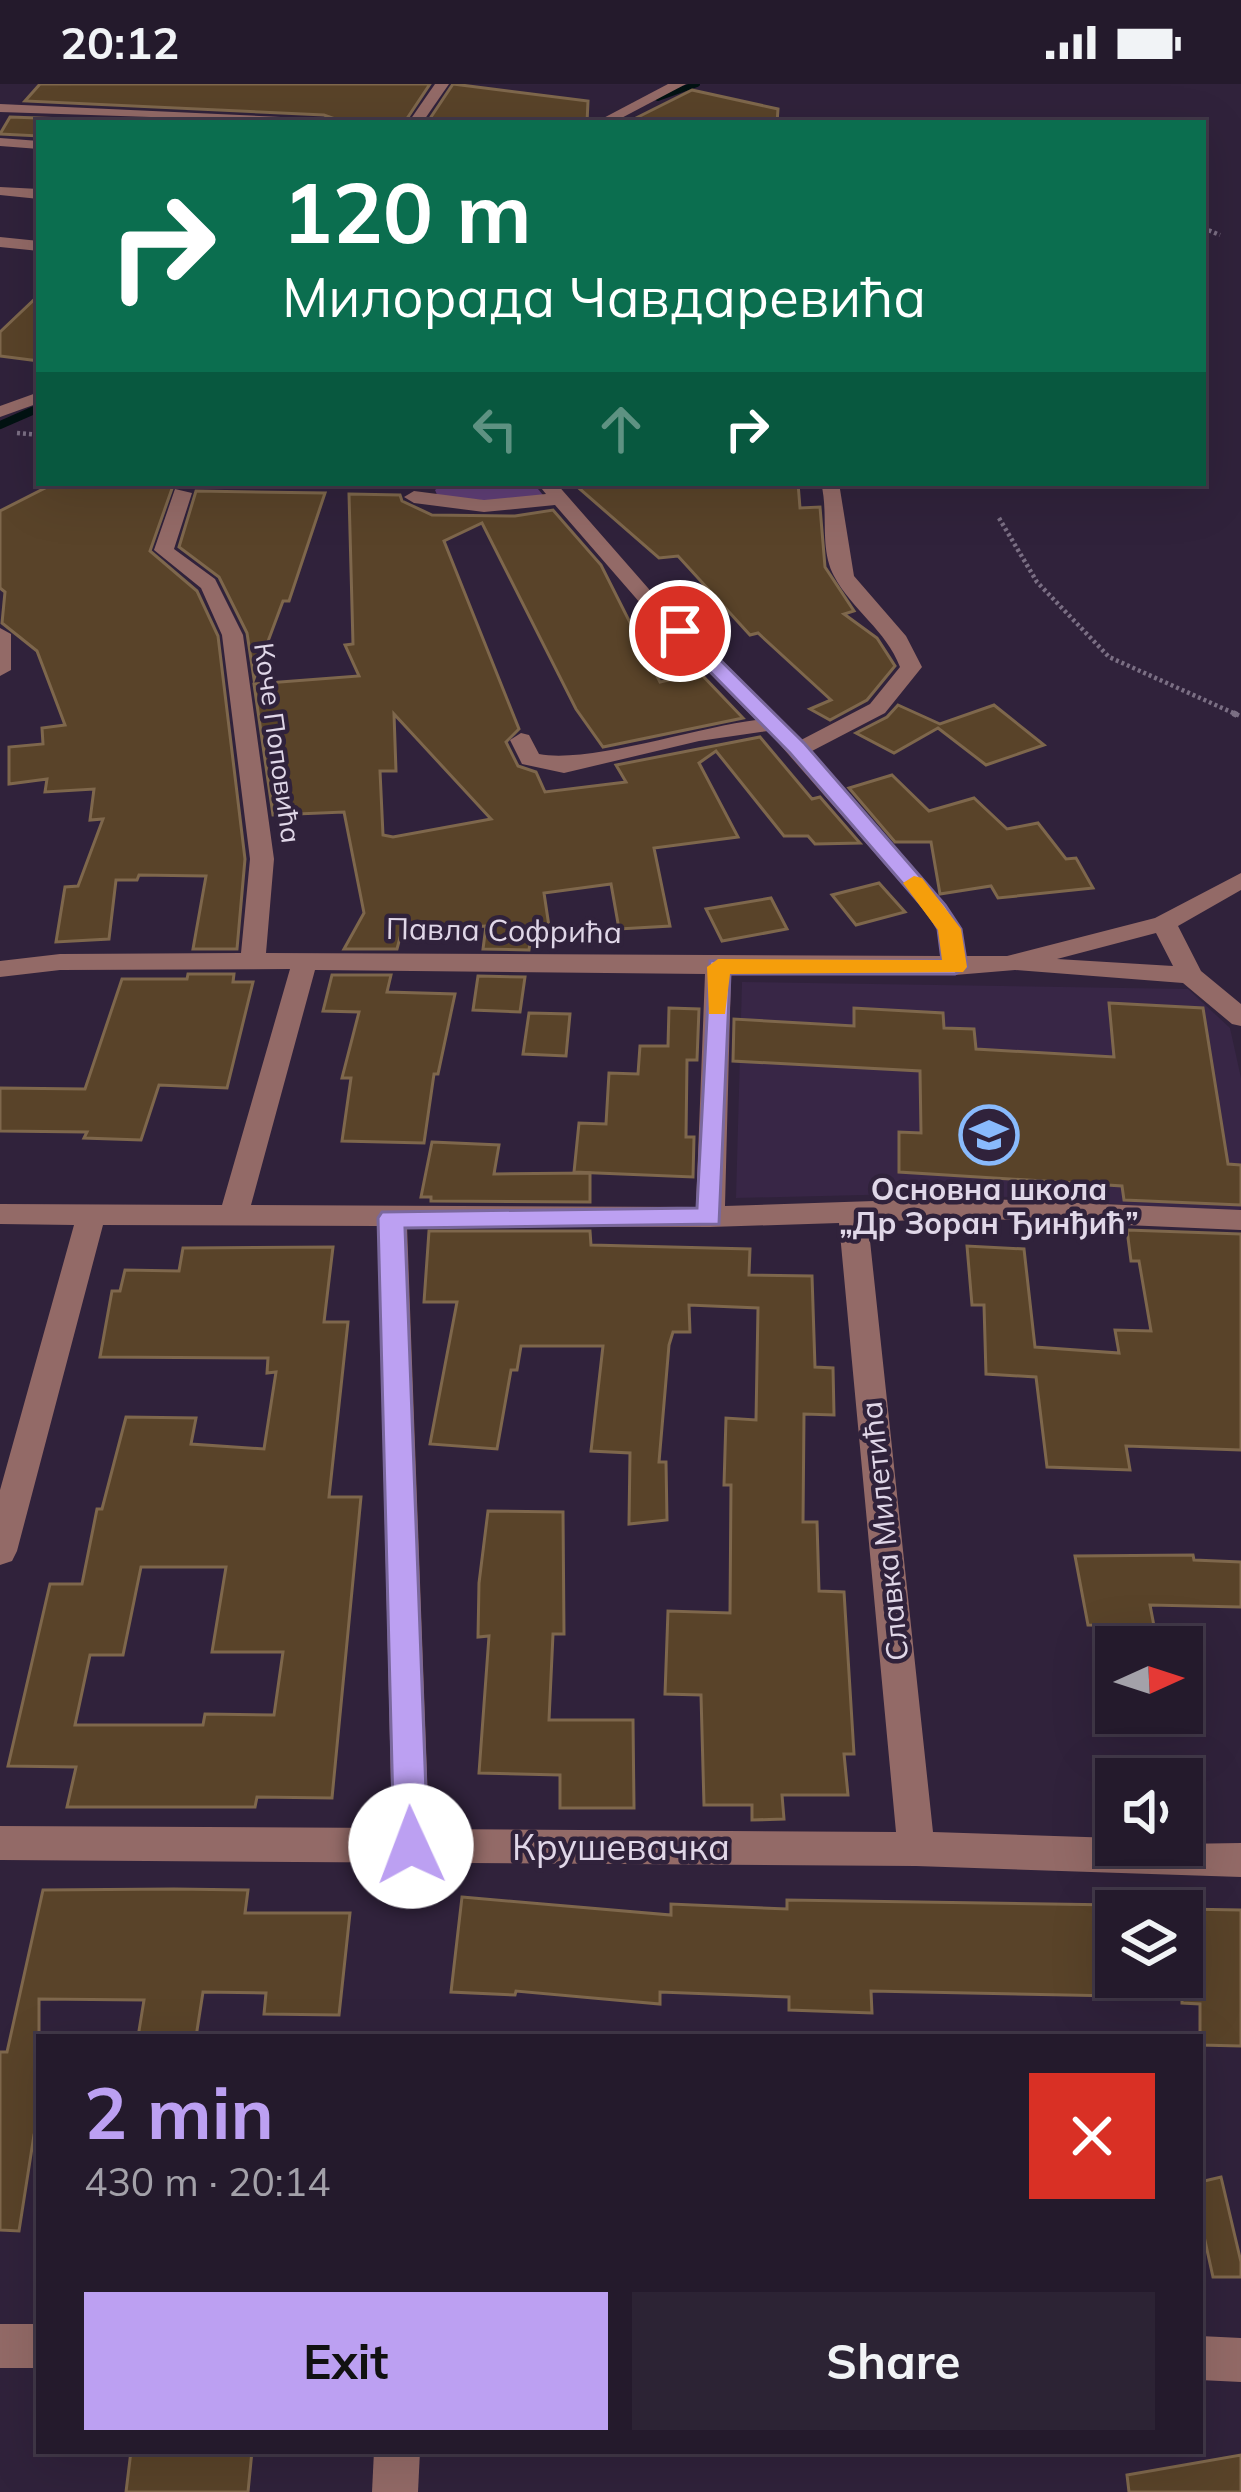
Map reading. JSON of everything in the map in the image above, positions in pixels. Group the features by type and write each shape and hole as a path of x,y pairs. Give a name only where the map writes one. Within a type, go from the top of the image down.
{"street":[{"path":"417,120 442,84"},
{"path":"607,120 679,84"},
{"path":"0,108 259,120"},
{"path":"0,142 36,145"},
{"path":"0,191 36,194"},
{"path":"0,242 36,246"},
{"path":"0,412 36,398"},
{"path":"430,486 414,497 484,506 552,491 648,600 798,749 937,910 950,929 955,967"},
{"path":"798,749 869,714 895,694 910,667 892,632 844,576 838,560 839,505 831,486"},
{"name":"Коче Поповића","path":"182,493 164,550 175,564 203,578 226,614 238,655 238,692 262,824 265,911 252,960"},
{"path":"0,634 0,670"},
{"path":"521,740 530,759 564,766 699,734 772,724"},
{"name":"Павла Софрића","path":"1006,964 1165,923 1241,880"},
{"path":"1165,923 1190,975 1241,1018"},
{"name":"Павла Софрића","path":"0,969 60,962 252,960 718,967 1006,964 1190,975"},
{"path":"234,1213 305,961"},
{"path":"710,1217 718,967"},
{"path":"0,1214 710,1217 964,1208 1241,1220"},
{"path":"0,1551 91,1214"},
{"name":"Славка Милетића","path":"854,1214 916,1849"},
{"path":"392,1218 411,1846"},
{"name":"Крушевачка","path":"0,1843 916,1849 1241,1860"},
{"path":"0,2346 36,2346"},
{"path":"1203,2358 1241,2360"},
{"path":"395,2492 398,2454"}],"path":[{"path":"1206,229 1220,235"},
{"path":"999,518 1037,582 1109,657 1241,717"}],"shaded area":[{"path":"441,486 536,486 543,495 496,501 438,497 435,490"},
{"name":"Основна школа „Др Зоран Ђинђић”","path":"742,982 1188,989 1230,1028 1241,1078 1241,1212 945,1193 736,1198"}],"building":[{"path":"40,84 430,84 406,120 25,101"},
{"path":"453,84 588,101 587,120 429,120"},
{"path":"692,90 778,109 777,120 632,120"},
{"path":"10,117 95,120 36,120 36,136 0,134"},
{"path":"36,298 36,361 0,356 0,332"},
{"path":"49,486 173,486 150,551 197,591 218,636 245,859 237,949 193,949 206,876 139,875 137,880 116,880 109,939 56,942 65,887 78,886 103,819 90,820 94,789 45,792 47,779 9,784 9,747 43,744 42,728 65,725 37,651 2,623 0,511"},
{"path":"576,486 798,486 800,508 820,507 825,567 854,611 844,614 877,638 895,666 867,700 830,720 810,709 831,700 758,633 750,635 678,556 659,558"},
{"path":"196,491 325,493 289,601 283,601 254,679 247,633 219,577 179,547"},
{"path":"349,494 400,495 402,501 432,515 515,516 553,510 601,565 660,682 700,673 743,718 603,747 576,709 482,523 444,541 519,729 506,742 518,766 536,772 545,792 626,782 616,765 760,737 812,799 820,797 860,843 815,844 808,836 784,836 716,751 699,763 738,837 654,848 670,926 619,929 611,884 544,893 550,933 531,935 529,950 483,949 486,926 402,930 397,949 344,949 364,913 344,812 273,815 254,684 359,676 345,645 353,644","holes":["394,714 491,819 383,835 380,771 396,771"]},
{"path":"898,705 940,724 994,705 1044,745 986,765 938,728 894,753 856,733 887,717"},
{"path":"892,775 929,811 974,798 1007,829 1038,823 1066,859 1076,858 1093,888 998,898 991,886 940,894 931,842 895,842 849,788"},
{"path":"879,883 905,912 856,925 832,895"},
{"path":"771,898 787,929 722,941 706,909"},
{"path":"188,974 234,974 233,982 253,982 227,1088 159,1085 141,1140 84,1138 87,1132 0,1131 0,1088 85,1089 122,979 187,979"},
{"path":"332,975 391,975 387,992 455,994 438,1074 434,1074 424,1143 342,1141 351,1078 342,1078 359,1012 323,1011"},
{"path":"478,976 525,977 520,1012 473,1010"},
{"path":"1109,1003 1203,1008 1228,1164 1241,1165 1241,1205 1124,1200 1122,1186 899,1172 899,1132 921,1133 920,1071 733,1061 734,1019 854,1026 854,1008 943,1013 944,1028 974,1029 976,1049 1114,1057"},
{"path":"669,1008 699,1009 697,1060 687,1060 686,1137 694,1137 693,1177 574,1172 579,1123 606,1124 609,1073 638,1074 640,1046 668,1046"},
{"path":"529,1013 570,1014 566,1056 523,1054"},
{"path":"432,1142 499,1145 494,1174 590,1173 590,1202 431,1201 431,1197 421,1197"},
{"path":"1127,1230 1241,1234 1241,1450 1126,1446 1130,1470 1047,1467 1036,1377 986,1374 984,1305 972,1305 967,1246 1024,1249 1035,1347 1119,1353 1115,1330 1151,1331 1139,1261 1131,1261"},
{"path":"429,1231 590,1231 591,1245 750,1249 749,1275 812,1276 815,1367 833,1368 834,1415 804,1414 803,1522 817,1522 819,1591 844,1592 854,1754 844,1754 848,1795 782,1795 784,1819 752,1820 752,1805 704,1805 701,1695 665,1694 668,1611 730,1613 731,1485 724,1485 726,1418 756,1420 758,1308 689,1305 690,1332 673,1332 669,1345 659,1462 666,1462 667,1520 629,1524 630,1453 591,1451 603,1346 521,1346 517,1370 511,1370 497,1449 430,1444 457,1302 424,1302"},
{"path":"333,1247 324,1322 348,1322 329,1497 361,1497 332,1798 257,1797 255,1807 67,1807 76,1767 8,1766 50,1584 82,1584 97,1509 102,1509 126,1417 196,1418 191,1444 264,1449 276,1372 267,1373 268,1358 100,1357 112,1291 120,1291 125,1270 179,1271 183,1248","holes":["141,1567 226,1567 212,1652 283,1652 274,1715 205,1714 203,1725 75,1725 90,1655 123,1655"]},
{"path":"488,1511 563,1512 564,1634 553,1634 549,1720 633,1720 634,1808 560,1808 560,1775 479,1773 489,1636 478,1637 479,1583"},
{"path":"1193,1555 1194,1560 1241,1562 1241,1607 1150,1605 1154,1626 1088,1625 1075,1556"},
{"path":"43,1890 248,1890 245,1913 350,1913 339,2015 264,2014 266,1993 203,1992 196,2034 138,2034 144,2000 39,1999 36,2135 19,2231 0,2230 0,2052 7,2052"},
{"path":"462,1897 671,1915 671,1904 787,1909 787,1900 1095,1905 1095,1996 871,1991 872,2013 789,2010 789,1997 660,1992 660,2004 516,1991 515,1995 451,1992"},
{"path":"1203,1909 1241,1910 1241,2046 1203,2045 1200,2004 1182,2003 1182,1998 1203,1998"},
{"path":"1221,2177 1241,2277 1213,2277 1203,2232 1203,2181"},
{"path":"131,2454 252,2454 248,2492 126,2492"},
{"path":"1241,2455 1241,2492 1129,2492 1127,2475"}],"waterway":[{"path":"658,98 697,84"},
{"path":"0,425 36,409"}],"slow traffic":[{"path":"717,1008 718,967 955,967 950,929 914,883"}],"place":[{"name":"Основна школа „Др Зоран Ђинђић”","path":"989,1135"}],"route":[{"path":"411,1846 392,1218 710,1217 718,967 955,967 950,929 937,910 798,749 680,631"}]}
